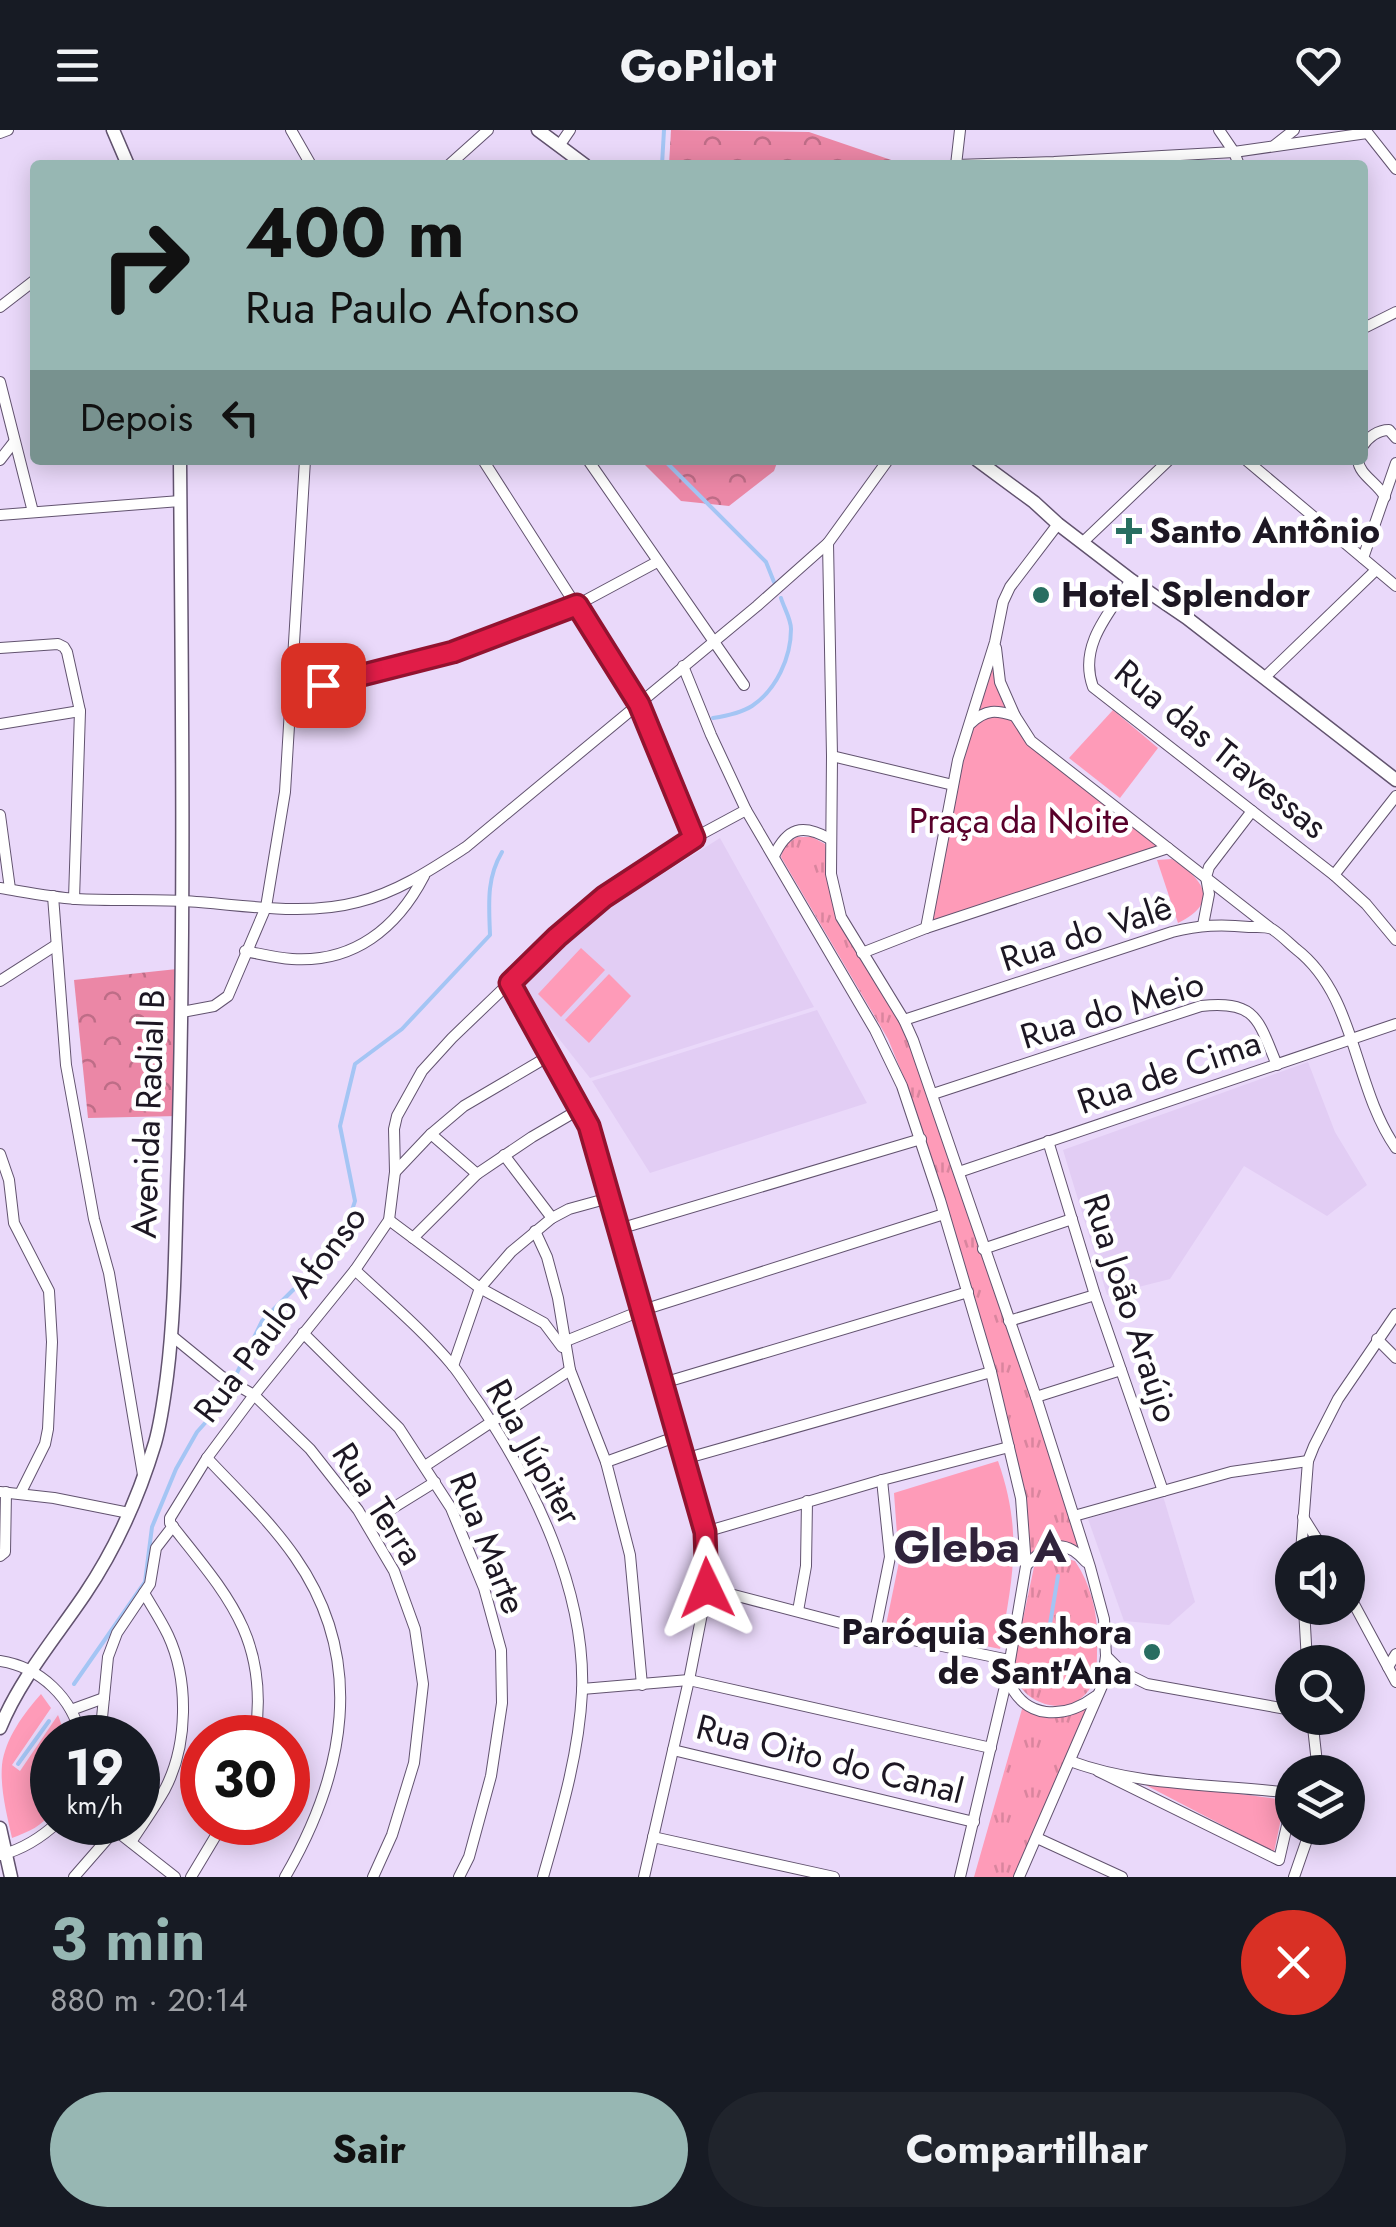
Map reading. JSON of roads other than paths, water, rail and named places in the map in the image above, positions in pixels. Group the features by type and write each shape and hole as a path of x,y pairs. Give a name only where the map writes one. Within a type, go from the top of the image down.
{"main road":[{"path":"113,130 126,160"},
{"path":"538,130 559,146 568,160"},
{"name":"Avenida Radial B","path":"0,1728 7,1711 112,1548 144,1475 164,1404 172,1336 182,1012 180,465"},
{"path":"984,465 1396,780"},
{"path":"0,1828 11,1877"}],"street":[{"path":"0,133 8,130"},
{"path":"291,130 308,160"},
{"path":"455,160 488,130"},
{"path":"559,146 570,130"},
{"path":"957,160 960,130"},
{"path":"1219,130 1237,160"},
{"path":"1274,146 1294,130"},
{"path":"1114,160 1234,152 1366,132 1396,169"},
{"path":"0,307 30,284"},
{"path":"1368,325 1396,312"},
{"path":"0,382 34,512"},
{"path":"1368,440 1382,430 1390,430 1396,438"},
{"path":"0,460 14,442"},
{"path":"1363,558 1396,463"},
{"path":"182,1012 214,1006 228,996 266,907 285,792 305,465"},
{"path":"486,465 639,704 694,838"},
{"path":"591,465 744,685"},
{"path":"0,814 5,889 74,898 312,908 355,903 394,890 466,846 757,606 828,542 884,465"},
{"path":"1082,542 1163,465"},
{"path":"1252,465 1396,586"},
{"path":"1359,465 1385,497"},
{"path":"0,514 180,501"},
{"path":"926,928 958,760 995,642 1003,602 1010,586 1058,524"},
{"path":"828,542 830,874 840,916 904,1020 933,1094 1036,1397 1104,1619 1106,1656 1102,1686 1019,1877"},
{"path":"292,693 453,652 577,605 657,562"},
{"path":"1264,678 1376,570"},
{"name":"Rua das Travessas","path":"1131,580 1090,646 1088,673 1093,687 1334,875 1396,940"},
{"path":"995,642 1000,682 1030,741 1271,928 1323,976 1335,997 1383,1129 1396,1148"},
{"path":"0,648 58,644 68,652 80,712 74,898"},
{"path":"683,666 746,810 875,1030 902,1086 968,1292 1021,1498 1026,1566 1007,1678 960,1877"},
{"path":"969,725 990,710 1015,716"},
{"path":"0,724 80,712"},
{"path":"832,756 953,785"},
{"path":"1334,875 1396,796"},
{"name":"Rua Paulo Afonso","path":"104,1698 108,1658 116,1633 150,1584 156,1548 171,1524 170,1518 207,1458 355,1270 389,1220 396,1172 394,1129 404,1099 422,1071 557,937 604,897 694,838 746,810"},
{"path":"1203,925 1209,894 1206,878 1214,858 1252,811"},
{"path":"774,856 786,836 801,830 812,830 830,839"},
{"path":"764,840 781,841"},
{"path":"862,953 1168,848"},
{"path":"246,951 292,959 340,955 394,921 412,900 426,873"},
{"path":"52,896 66,1066 94,1219 109,1273 144,1475"},
{"name":"Rua do Valê","path":"904,1020 1172,932 1203,925 1271,928"},
{"path":"0,981 56,945"},
{"path":"510,983 589,1126 705,1532 707,1588 644,1877"},
{"name":"Rua do Meio","path":"933,1094 1201,1006 1218,1004 1250,1013 1258,1022 1276,1065"},
{"name":"Rua de Cima","path":"959,1172 1396,1024"},
{"path":"396,1172 464,1106 549,1056"},
{"path":"413,1238 477,1174 580,1109"},
{"path":"431,1134 477,1174"},
{"path":"619,1229 920,1139"},
{"name":"Rua João Araújo","path":"1048,1141 1095,1295 1162,1491"},
{"path":"0,1154 9,1180 14,1223 49,1290 52,1342 48,1429 45,1444 20,1494"},
{"path":"504,1155 552,1218"},
{"path":"453,1366 480,1288 511,1252 552,1218 610,1198"},
{"path":"563,1346 643,1310 944,1214"},
{"path":"984,1248 1072,1219"},
{"path":"389,1220 480,1288 544,1323 563,1346"},
{"path":"535,1231 558,1298 570,1370 606,1462 630,1554 642,1685"},
{"name":"Rua Júpiter","path":"355,1270 453,1366 533,1492 567,1577 580,1651 582,1689 564,1806 543,1877"},
{"path":"664,1383 968,1292"},
{"path":"1009,1322 1095,1295"},
{"path":"1301,1535 1308,1461 1338,1399 1396,1314"},
{"name":"Rua Marte","path":"303,1333 399,1428 451,1508 484,1588 500,1650 502,1703 491,1776 469,1856 459,1877"},
{"name":"Rua Terra","path":"172,1336 221,1376 254,1395 310,1449 358,1510 394,1571 415,1630 423,1684 414,1763 392,1834 373,1877"},
{"path":"1377,1339 1396,1358"},
{"path":"425,1466 570,1370"},
{"path":"1036,1397 1121,1370"},
{"path":"684,1459 990,1372"},
{"path":"136,1430 156,1441"},
{"path":"606,1462 678,1436"},
{"path":"705,1532 1009,1448"},
{"path":"207,1458 295,1557 323,1607 339,1664 342,1698 330,1775 316,1815 285,1877"},
{"path":"1074,1516 1232,1472 1308,1461"},
{"path":"875,1632 890,1557 882,1480"},
{"path":"367,1524 435,1482"},
{"path":"0,1556 4,1552 3,1492 129,1513"},
{"path":"798,1611 806,1566 807,1501"},
{"path":"1302,1516 1315,1535"},
{"path":"171,1524 236,1612 250,1644 258,1715"},
{"path":"1026,1566 1041,1551 1061,1546 1076,1550 1090,1567"},
{"path":"707,1588 875,1632 1008,1660"},
{"path":"144,1593 168,1636 181,1677 178,1748 160,1797"},
{"path":"1365,1624 1396,1682"},
{"path":"1388,1667 1396,1654"},
{"path":"1106,1656 1122,1671 1146,1684 1275,1707"},
{"path":"0,1661 32,1671 55,1688 73,1715"},
{"path":"1007,1678 1016,1694 1038,1710 1062,1714 1098,1694"},
{"path":"582,1689 689,1680 991,1748"},
{"path":"71,1710 104,1698 102,1715"},
{"name":"Rua Oito do Canal","path":"673,1750 974,1822"},
{"path":"1070,1761 1279,1860 1282,1845"},
{"path":"1098,1772 1275,1792"},
{"path":"653,1837 834,1877"},
{"path":"1037,1838 1122,1877"},
{"path":"3,1855 30,1842"},
{"path":"74,1877 97,1845"},
{"path":"134,1845 168,1875"},
{"path":"192,1877 211,1845"},
{"path":"1294,1877 1305,1845"}],"waterway":[{"path":"662,160 664,130"},
{"path":"669,465 766,562 774,582"},
{"path":"713,718 752,706 780,672 791,629 781,598"},
{"path":"74,1684 145,1582 152,1527 176,1469 197,1432 222,1404 262,1321 293,1290 324,1270 343,1238 355,1201 340,1126 355,1064 402,1029 490,935 491,882 502,852"},
{"path":"1050,1624 1058,1576"},
{"path":"18,1764 30,1747"}],"place":[{"name":"Santo Antônio","path":"1129,531"},
{"name":"Hotel Splendor","path":"1041,595"},
{"name":"Paróquia Senhora de Sant'Ana","path":"1152,1652"}],"district":[{"name":"Gleba A","path":"980,1546"}],"park label":[{"name":"Praça da Noite","path":"1019,821"}]}
